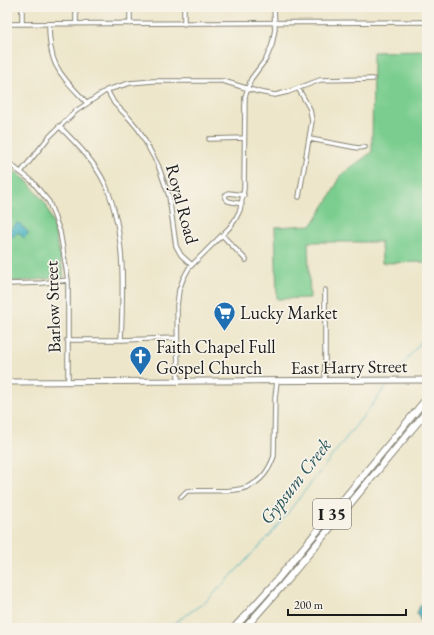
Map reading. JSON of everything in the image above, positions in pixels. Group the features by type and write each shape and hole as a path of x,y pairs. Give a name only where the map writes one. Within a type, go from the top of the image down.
{"highway":[{"name":"I 35","path":"234,628 272,586 427,398"},
{"name":"I 35","path":"245,628 282,586 427,411"}],"main road":[{"name":"East Harry Street","path":"7,382 427,380"}],"street":[{"path":"22,7 22,24"},
{"path":"76,7 76,24"},
{"path":"130,7 130,24"},
{"path":"184,7 184,24"},
{"path":"178,382 179,290 183,279 192,265 235,220 242,204 244,195 244,103 247,88 253,76 268,54 273,39 275,24 274,7"},
{"path":"7,24 275,24 427,22"},
{"path":"49,24 49,46 56,67 67,82 87,104"},
{"path":"22,172 59,126 107,90 130,83 153,81 223,81 275,95 288,92 320,80 373,80"},
{"path":"298,88 312,115 312,127 299,197"},
{"name":"Royal Road","path":"107,90 114,103 139,130 158,165 169,196 176,246 181,254 192,265"},
{"path":"59,126 92,163 106,186 110,199 121,248 122,340"},
{"path":"209,139 244,138"},
{"path":"310,139 358,148 365,147"},
{"name":"Barlow Street","path":"7,162 32,181 49,202 60,232 68,280 68,382"},
{"path":"242,204 228,201 225,198 226,194 228,193 244,195"},
{"path":"222,235 246,260"},
{"path":"7,284 42,283 68,280"},
{"path":"325,290 325,381"},
{"path":"67,340 178,338"},
{"path":"181,497 187,491 245,489 262,478 274,456 276,381"}],"green space":[{"path":"427,51 427,262 382,263 381,242 308,242 310,298 277,299 275,227 312,225 342,174 372,152 373,52"},
{"path":"7,167 27,181 46,204 54,227 64,277 7,281"}],"water":[{"path":"18,222 29,233 24,238 18,232 13,237 8,232"},
{"path":"427,599 426,628 422,624 417,613 420,606"}],"waterway":[{"name":"Gypsum Creek","path":"393,378 427,334"},
{"name":"Gypsum Creek","path":"167,628 208,600 271,534 390,382"}],"place":[{"name":"Lucky Market","path":"224,332"},
{"name":"Faith Chapel Full Gospel Church","path":"141,376"}]}
